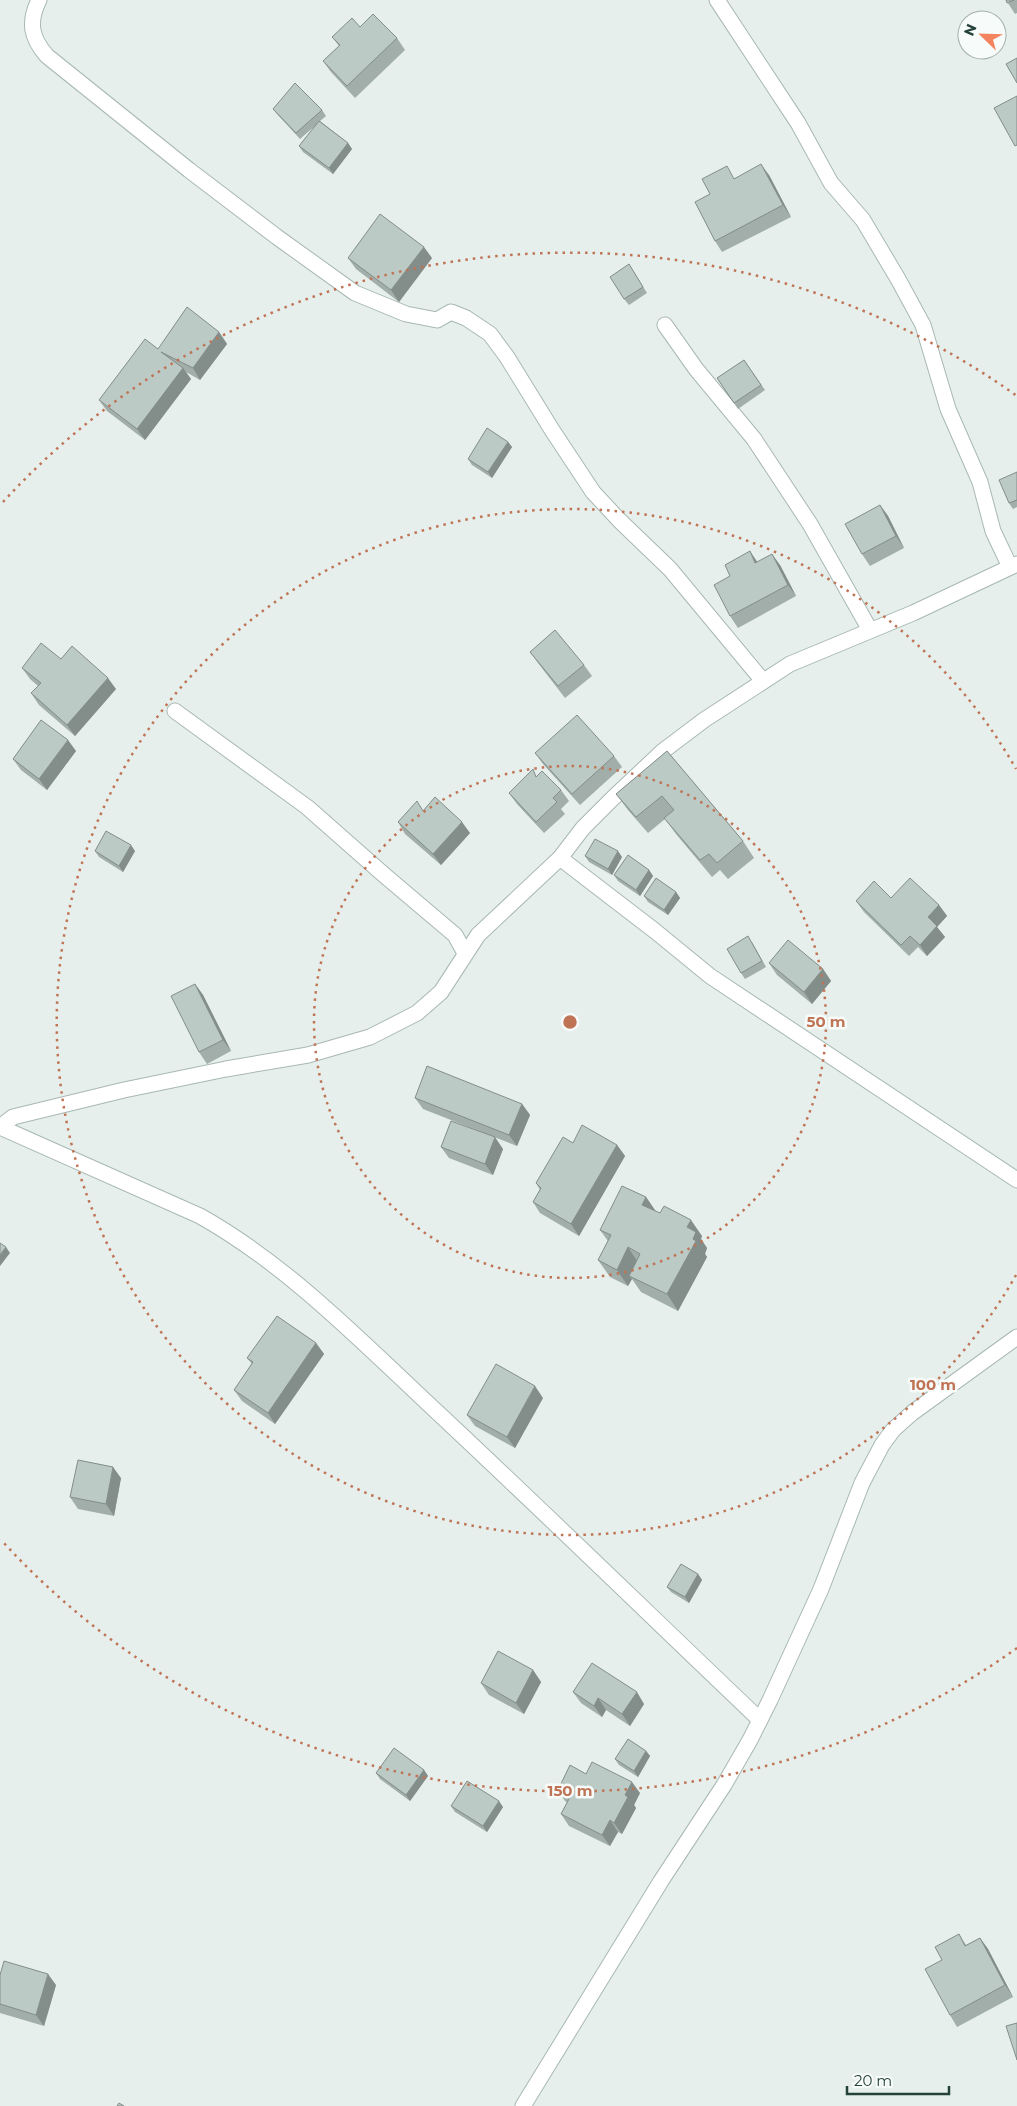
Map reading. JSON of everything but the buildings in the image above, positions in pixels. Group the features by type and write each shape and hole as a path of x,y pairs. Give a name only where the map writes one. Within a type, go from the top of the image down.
{"street":[{"path":"40,0 32,18 31,26 38,45 47,56 160,147 277,237 356,293 406,314 437,320 451,312 466,318 490,334 507,357 593,492 670,569 762,681"},
{"path":"717,0 798,123 831,183 864,220 923,325 948,409 980,482 993,531 1014,566 790,664 704,720 663,751 583,828 560,858 478,935 441,992 418,1013 370,1037 308,1055 226,1069 32,1112 13,1117 0,1127 200,1216 230,1233 266,1258 413,1390 760,1720"},
{"path":"665,325 696,369 754,439 810,524 870,630"},
{"path":"175,711 307,807 455,934 465,953"},
{"path":"560,858 648,925 710,976 1017,1180"},
{"path":"523,2106 661,1881 724,1785 760,1720 821,1589 862,1483 882,1445 893,1430 912,1413 1017,1337"}]}
